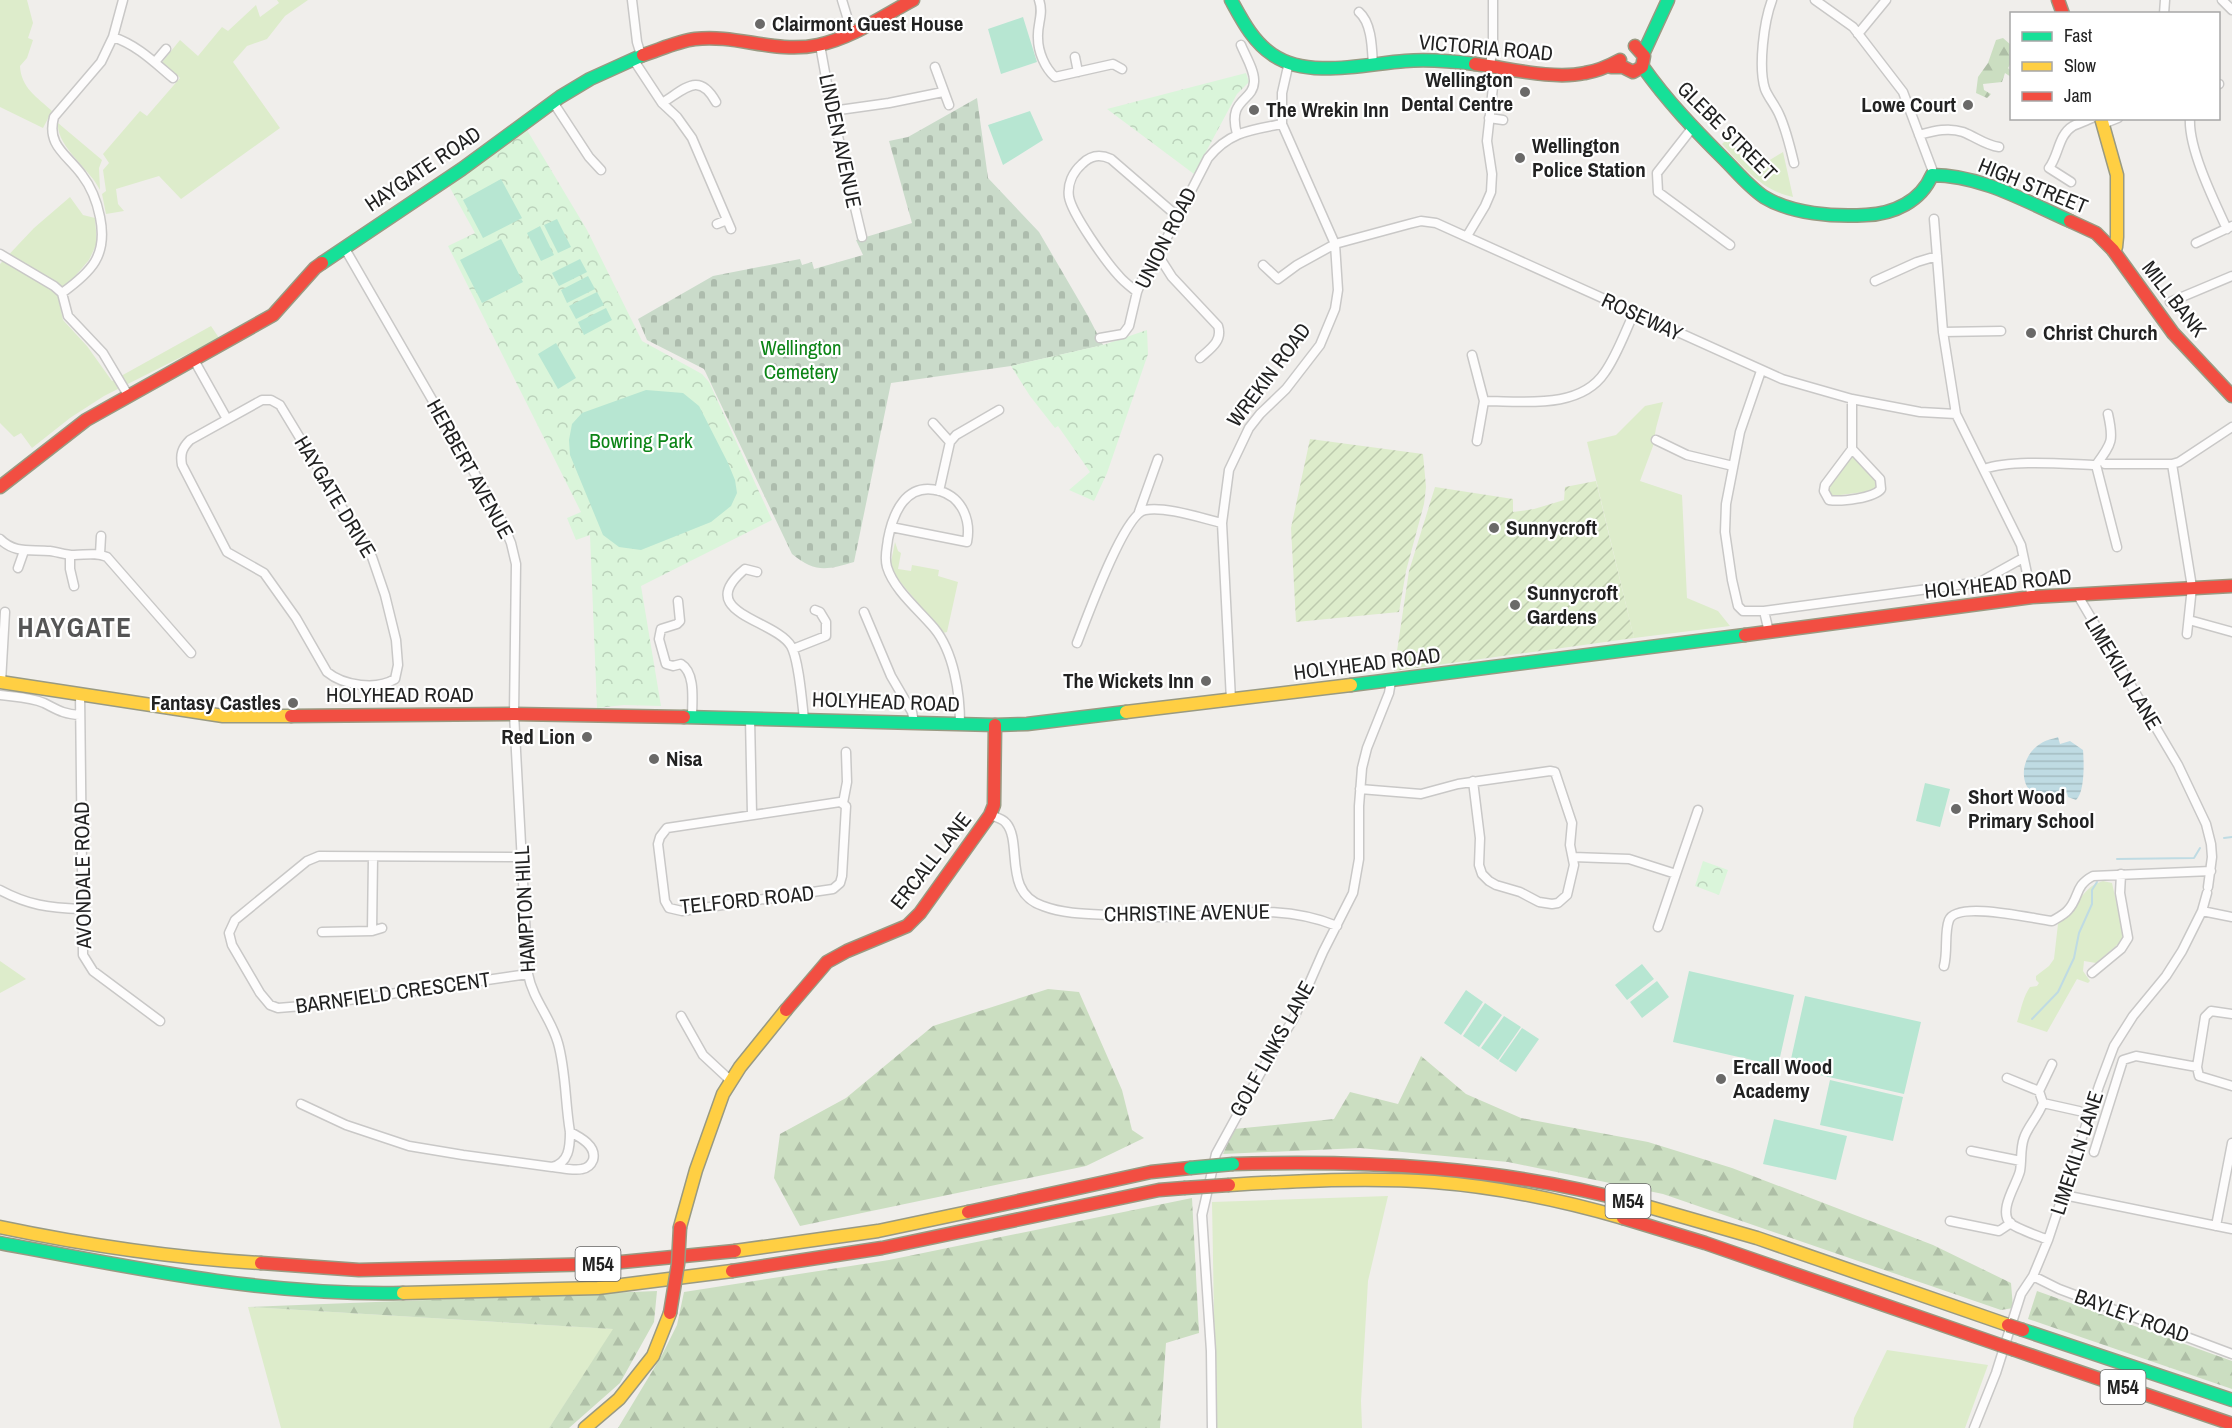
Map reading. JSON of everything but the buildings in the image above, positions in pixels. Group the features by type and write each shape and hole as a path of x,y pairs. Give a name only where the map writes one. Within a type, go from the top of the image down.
{"main road":[{"name":"HAYGATE ROAD","path":"0,488 86,420 273,315 315,268 462,168 553,102 593,78 637,57 695,39 732,40 775,48 820,45 852,33 913,0"},
{"path":"1231,0 1239,15 1262,45 1276,57 1289,62"},
{"path":"1622,63 1624,49 1639,49 1650,40 1668,0"},
{"path":"1639,49 1646,59 1640,69"},
{"name":"VICTORIA ROAD","path":"1289,62 1326,68 1373,66 1421,60 1492,72 1565,74 1583,74 1622,63 1629,71 1640,69"},
{"name":"GLEBE STREET","path":"1640,69 1747,183 1765,197 1799,211 1875,215 1903,208 1917,197 1932,175"},
{"path":"2099,120 2117,175 2119,192 2116,247 2113,250"},
{"name":"HIGH STREET","path":"1932,175 1964,178 2003,191 2096,234 2113,250"},
{"name":"MILL BANK","path":"2113,250 2172,333 2230,389"},
{"name":"HOLYHEAD ROAD","path":"0,682 223,716 514,714 995,725 1048,722 1391,681 2032,597 2232,586"},
{"name":"ERCALL LANE","path":"585,1428 619,1399 653,1356 670,1313 678,1264 682,1215 723,1094 740,1067 827,962 847,951 907,926 920,913 990,815 994,805 995,725"},
{"name":"M54","path":"0,1227 47,1237 194,1258 359,1270 601,1264 739,1251 878,1231 1151,1172 1233,1164 1314,1162 1422,1165 1500,1175 1589,1191 1676,1212 2232,1400"},
{"name":"M54","path":"0,1243 193,1279 356,1294 598,1288 735,1271 882,1248 1159,1190 1316,1181 1422,1181 1500,1189 1585,1206 1673,1231 2232,1424"}],"street":[{"path":"62,293 78,281 96,261 102,247 103,233 94,195 82,175 53,138 51,129 54,117 101,62 113,37 123,0"},
{"path":"632,0 637,57 662,103 678,117 692,138 731,229"},
{"path":"842,0 852,33"},
{"path":"1039,0 1042,13 1038,38 1041,53 1049,71 1055,77 1113,64 1122,69"},
{"path":"1467,236 1491,192 1492,174 1487,141 1492,72 1493,0"},
{"path":"1772,0 1764,41 1762,74 1765,90 1788,135 1794,163"},
{"path":"1815,0 1853,27 1904,92 1932,169 1932,175"},
{"path":"1858,34 1886,0"},
{"path":"2222,0 2232,9"},
{"path":"1359,12 1364,16 1369,31 1373,66"},
{"path":"113,37 125,41 173,78"},
{"name":"LINDEN AVENUE","path":"820,45 832,111 862,237"},
{"path":"1237,134 1233,121 1235,110 1252,90 1254,81 1241,45"},
{"path":"155,63 166,50"},
{"path":"1075,57 1078,72"},
{"name":"WREKIN ROAD","path":"1231,700 1222,523 1229,470 1249,428 1260,414 1286,390 1320,345 1327,332 1338,290 1335,244 1282,124 1282,93 1289,62"},
{"path":"935,67 949,105"},
{"path":"662,103 690,86 701,85 707,88 716,102"},
{"path":"832,111 943,92"},
{"path":"553,102 589,158 601,170"},
{"path":"1489,118 1503,120"},
{"path":"2071,182 2049,168 2054,161 2063,135 2073,126 2099,120"},
{"path":"2190,120 2190,133 2208,187 2229,227 2196,243"},
{"name":"UNION ROAD","path":"1100,338 1123,334 1129,326 1137,292 1144,275 1158,255 1208,158 1217,147 1237,134 1282,124"},
{"path":"1693,127 1657,172 1658,192 1730,245"},
{"path":"1919,135 1935,130 1955,130 1987,145 1999,147"},
{"path":"1137,292 1120,278 1075,212 1069,197 1071,178 1087,158 1105,156 1177,216"},
{"path":"1934,219 1943,332 1956,414 2021,545 2032,597"},
{"path":"717,224 727,220"},
{"name":"ROSEWAY","path":"1263,265 1278,279 1297,265 1335,244 1421,221 1436,223 1761,371 1852,399 1920,412 1956,414"},
{"name":"HERBERT AVENUE","path":"344,247 501,519 511,543 516,564 517,597 514,714"},
{"path":"0,254 62,293 68,316 103,354 128,395"},
{"path":"1158,255 1172,276 1218,326 1220,332 1218,341 1200,358"},
{"path":"1875,281 1917,262 1937,256"},
{"path":"2170,302 2232,276"},
{"path":"1484,401 1547,400 1586,391 1598,382 1607,370 1634,313"},
{"path":"1943,332 2001,331"},
{"path":"1472,355 1484,401 1477,441"},
{"path":"194,360 227,419"},
{"path":"1656,440 1687,455 1733,466 1747,406 1761,371"},
{"path":"1852,399 1852,449 1825,485 1824,491 1829,500 1836,501 1872,495 1881,489 1880,479 1852,449"},
{"name":"HAYGATE DRIVE","path":"262,400 271,400 280,405 357,530 372,556 396,640 398,665 395,679 386,685 352,684 335,679 327,672 296,618 264,573 227,552 182,465 180,456 190,440 227,419 262,400"},
{"path":"939,491 950,442 956,435 999,410"},
{"path":"2108,414 2113,435 2101,464 2117,547"},
{"path":"933,423 950,442"},
{"path":"1984,470 1993,466 2014,465 2172,464 2179,462 2232,426"},
{"path":"1077,642 1110,564 1132,520 1139,512 1158,459"},
{"path":"2172,464 2192,587 2187,634"},
{"name":"HOLYHEAD ROAD","path":"1733,466 1726,504 1725,532 1738,606 1743,610 1764,611 1980,582 2023,558"},
{"path":"891,527 967,542 969,532 965,511 950,495 930,489 917,492 905,499 896,510 891,527 885,557 892,579 937,631 942,641 953,669 959,695 960,724"},
{"path":"1139,512 1148,509 1167,510 1222,523"},
{"path":"100,554 101,536"},
{"path":"0,539 11,547 24,551 48,551 70,555 100,554 107,557 190,653"},
{"path":"18,568 24,551"},
{"path":"70,555 74,586"},
{"path":"757,572 745,569 730,584 728,590 731,604 740,614 783,637 793,649 804,719"},
{"name":"LIMEKILN LANE","path":"1974,1428 1996,1373 2021,1294 2033,1276 2048,1240 2098,1086 2114,1046 2133,1016 2166,976 2182,951 2202,911 2211,870 2211,844 2206,824 2178,765 2115,662 2077,594"},
{"path":"678,601 680,621 661,629 659,639 666,664 673,666 681,664 686,668 692,688 692,717"},
{"path":"793,649 826,636 826,622 820,612 815,610"},
{"path":"1764,611 1769,632"},
{"path":"0,682 4,612"},
{"path":"864,612 891,676 912,712 914,722"},
{"path":"2189,620 2232,632"},
{"name":"GOLF LINKS LANE","path":"1212,1428 1211,1351 1202,1215 1216,1154 1267,1061 1294,1018 1349,904 1357,877 1360,789 1366,752 1389,693 1391,681"},
{"name":"AVONDALE ROAD","path":"80,693 83,955 93,971 160,1021"},
{"path":"0,696 29,699 67,714 80,715"},
{"name":"HAMPTON HILL","path":"514,714 528,974 535,998 546,1013 559,1046 570,1132 567,1157 552,1167"},
{"path":"750,718 752,814"},
{"name":"TELFORD ROAD","path":"843,803 671,826 663,832 658,844 665,901 669,908 682,911 833,889 840,883 846,806 843,803 847,782 846,752"},
{"path":"1360,789 1421,794 1448,786 1473,782 1550,771 1555,772 1572,823 1570,845 1574,865 1567,895 1557,903 1539,902 1489,881 1479,865 1480,838 1473,782"},
{"path":"1658,927 1698,810"},
{"name":"CHRISTINE AVENUE","path":"990,815 1003,820 1010,828 1016,870 1023,891 1032,901 1046,908 1087,914 1162,917 1287,912 1337,926"},
{"name":"BARNFIELD CRESCENT","path":"522,857 319,856 307,861 235,920 229,933 232,945 260,993 270,1005 285,1009 528,974"},
{"path":"372,931 373,856"},
{"path":"1573,857 1629,859 1676,874"},
{"path":"1944,966 1948,946 1948,922 1951,915 1965,911 2007,913 2052,921 2069,910 2079,887 2093,876 2211,870"},
{"path":"2092,973 2121,949 2128,938 2120,893 2121,874"},
{"path":"0,890 28,904 81,909"},
{"path":"2202,911 2232,917"},
{"path":"322,932 372,931 382,928"},
{"path":"2232,1014 2211,1011 2205,1017 2197,1067 2199,1076 2232,1086"},
{"path":"681,1016 703,1054 731,1081"},
{"path":"2094,1152 2123,1060 2136,1056 2197,1067"},
{"path":"2038,1091 2052,1064"},
{"path":"2007,1078 2038,1091 2043,1102 2037,1118 2028,1127 2024,1138 2020,1170 2008,1200 2006,1215 2011,1223 2048,1240"},
{"path":"2043,1102 2079,1111"},
{"path":"301,1104 346,1125 409,1146 552,1167 578,1170 588,1167 592,1163 594,1153 592,1148 580,1137 570,1132"},
{"path":"2216,1226 2232,1143"},
{"path":"1971,1151 2021,1161"},
{"path":"2064,1195 2232,1229"},
{"path":"1950,1221 1999,1232 2011,1223"},
{"name":"BAYLEY ROAD","path":"2033,1276 2059,1289 2232,1353"}],"green space":[{"path":"0,0 27,0 33,23 28,38 33,40 27,58 20,66 21,74 27,86 52,111 43,128 0,107"},
{"path":"277,0 308,0 285,16 267,39 247,46 233,62 280,128 181,199 159,176 116,189 118,204 124,211 106,214 102,194 106,191 103,170 109,163 103,154 140,111 147,116 180,78 163,61 180,40 198,56 222,27 228,31 256,5 260,17 279,3"},
{"path":"1023,17 1037,62 1001,74 988,29"},
{"path":"2003,38 2010,44 2008,68 2010,76 2005,73 2002,82 1983,84 1984,90 1991,94 1987,98 1976,93 1978,77 1988,63 1996,40"},
{"path":"1246,73 1249,82 1237,94 1194,174 1107,109"},
{"name":"Wellington Cemetery","path":"977,98 988,178 1039,232 1103,345 1011,366 891,383 854,562 829,568 815,567 792,554 704,369 647,340 638,319 713,276 800,259 802,265 812,262 814,269 863,255 856,240 912,223 889,141 908,137"},
{"path":"1030,111 1043,140 1003,165 988,125"},
{"path":"58,123 102,160 99,168 100,190 62,140"},
{"name":"Bowring Park","path":"527,130 587,230 642,341 702,374 709,382 772,520 641,586 661,706 624,705 597,708 590,535 576,540 567,518 581,512 448,246 475,233 449,186"},
{"path":"1728,138 1739,154 1755,169 1783,152 1793,197 1772,189 1753,176 1722,144"},
{"path":"501,179 522,218 483,238 463,200"},
{"path":"70,197 83,215 95,218 97,243 89,260 58,296 63,320 87,346 112,381 211,326 219,338 104,396 70,418 32,448 21,433 14,437 0,423 0,264 34,228"},
{"path":"557,219 571,247 558,253 544,225"},
{"path":"540,226 554,255 541,261 527,233"},
{"path":"501,239 523,282 482,303 460,260"},
{"path":"580,259 587,272 559,286 552,273"},
{"path":"588,276 595,289 567,303 561,290"},
{"path":"597,292 604,305 576,319 569,306"},
{"path":"606,308 612,320 584,335 578,322"},
{"path":"1147,330 1148,354 1107,473 1094,501 1069,490 1090,472 1058,426 1055,428 1030,396 1011,366 1103,345"},
{"path":"556,343 576,378 558,389 538,354"},
{"path":"646,390 683,393 699,406 728,463 735,480 737,493 731,506 711,522 641,550 619,547 603,535 570,455 569,440 572,424 582,413"},
{"path":"1663,402 1653,446 1640,481 1682,495 1687,598 1718,611 1730,626 1634,638 1587,442 1616,435 1645,406"},
{"path":"1310,439 1423,454 1426,487 1424,504 1406,571 1399,612 1296,622 1291,528"},
{"path":"1853,455 1876,481 1877,488 1872,491 1832,496 1828,494 1828,485"},
{"name":"Sunnycroft Gardens","path":"1596,481 1634,638 1394,671 1409,571 1435,487 1513,499 1513,512 1534,509 1564,500 1565,487"},
{"path":"895,542 901,553 898,569 911,571 912,565 939,570 938,576 958,582 947,632 943,633 892,572 890,567"},
{"path":"1925,783 1950,789 1940,827 1916,821"},
{"path":"1703,861 1728,870 1719,895 1695,886"},
{"path":"2103,881 2112,883 2123,932 2122,941 2096,963 2084,961 2083,971 2090,981 2088,983 2077,979 2047,1032 2017,1022 2030,987 2037,986 2039,983 2036,976 2054,959 2058,924 2089,889"},
{"path":"0,961 26,979 0,993"},
{"path":"1642,964 1654,979 1627,1000 1615,985"},
{"path":"1689,971 1794,995 1778,1066 1673,1042"},
{"path":"1657,981 1669,997 1642,1018 1630,1002"},
{"path":"1048,989 1079,992 1122,1090 1132,1130 1144,1138 1086,1166 800,1226 774,1178 780,1134 846,1098 933,1026"},
{"path":"1466,990 1483,1002 1461,1035 1444,1023"},
{"path":"1805,996 1921,1022 1904,1094 1789,1068"},
{"path":"1485,1003 1502,1015 1479,1047 1463,1036"},
{"path":"1504,1016 1521,1027 1498,1060 1481,1048"},
{"path":"1522,1028 1539,1039 1516,1072 1499,1061"},
{"path":"1421,1056 1466,1094 1521,1118 1648,1142 1732,1168 1933,1245 2011,1283 2013,1308 2001,1310 1663,1194 1508,1162 1360,1148 1223,1154 1234,1129 1334,1119 1350,1092 1398,1104"},
{"path":"1830,1080 1903,1097 1893,1141 1820,1125"},
{"path":"1774,1119 1847,1136 1836,1180 1763,1164"},
{"path":"1388,1196 1368,1281 1361,1401 1362,1428 1216,1428 1212,1202"},
{"path":"1192,1198 1199,1333 1166,1343 1160,1428 618,1428 662,1355 677,1325 684,1292 889,1260"},
{"path":"657,1291 654,1322 620,1383 569,1428 549,1428 613,1329 248,1307"},
{"path":"2037,1291 2232,1361 2232,1389 2028,1319"},
{"path":"248,1307 614,1329 549,1428 281,1428"},
{"path":"1887,1350 1988,1365 1965,1428 1853,1428 1854,1418"}],"water":[{"path":"2058,737 2060,744 2070,741 2083,750 2084,762 2079,796 2076,800 2068,797 2067,793 2064,794 2063,804 2049,802 2032,794 2024,779 2025,764 2034,749"}],"waterway":[{"path":"2224,838 2232,837"},
{"path":"2117,859 2194,858 2200,848"},
{"path":"2032,1019 2058,992 2074,958 2079,933 2092,904 2092,890 2097,882"}],"traffic: fast":[{"path":"1231,0 1260,44 1273,55 1287,62 1320,68 1422,60 1475,64"},
{"path":"1644,52 1668,0"},
{"path":"322,263 462,169 560,97 590,79 643,55"},
{"path":"1643,67 1682,115 1748,184 1775,203 1814,213 1876,214 1896,209 1914,199 1932,175 1950,176 2003,191 2070,221"},
{"path":"1351,685 1745,635"},
{"path":"684,717 995,725 1027,724 1126,712"},
{"path":"1190,1168 1233,1164"},
{"path":"0,1243 150,1271 251,1285 352,1293 403,1293"},
{"path":"2023,1330 2232,1400"}],"traffic: slow":[{"path":"2102,120 2117,175 2117,237 2116,247 2113,250"},
{"path":"0,682 223,716 291,716"},
{"path":"1126,712 1351,685"},
{"path":"680,1227 696,1170 723,1094 740,1067 786,1010"},
{"path":"1229,1185 1357,1180 1434,1182 1529,1195 1623,1218"},
{"path":"1635,1203 1757,1238 2008,1325"},
{"path":"735,1251 878,1231 968,1212"},
{"path":"0,1227 130,1250 261,1263"},
{"path":"403,1293 598,1288 732,1271"},
{"path":"585,1428 619,1399 653,1356 670,1313"}],"traffic: jam":[{"path":"643,55 675,44 711,38 771,46 818,45 855,32 913,0"},
{"path":"2058,0 2062,12"},
{"path":"1611,67 1623,67 1633,72 1642,67 1644,56 1635,46"},
{"path":"1475,64 1530,73 1572,75 1599,70 1620,60"},
{"path":"2070,221 2096,233 2113,250 2173,333 2232,396"},
{"path":"0,487 86,420 273,315 322,263"},
{"path":"1745,635 2032,597 2232,586"},
{"path":"291,716 514,714 684,717"},
{"path":"786,1010 827,962 847,951 907,926 920,913 990,815 994,805 995,725"},
{"path":"1233,1164 1335,1163 1436,1168 1536,1181 1635,1203"},
{"path":"968,1212 1151,1172 1190,1168"},
{"path":"1184,1188 1229,1185"},
{"path":"732,1271 882,1248 1159,1190 1184,1188"},
{"path":"1623,1218 1705,1243 2000,1345"},
{"path":"670,1313 678,1264 680,1227"},
{"path":"261,1263 359,1270 601,1264 735,1251"},
{"path":"2008,1325 2023,1330"},
{"path":"2000,1345 2015,1350"},
{"path":"2015,1350 2232,1424"}],"place":[{"name":"Clairmont Guest House","path":"760,24"},
{"name":"Wellington Dental Centre","path":"1525,92"},
{"name":"Lowe Court","path":"1968,105"},
{"name":"The Wrekin Inn","path":"1254,110"},
{"name":"Wellington Police Station","path":"1520,158"},
{"name":"Christ Church","path":"2031,333"},
{"name":"Sunnycroft","path":"1494,528"},
{"name":"Sunnycroft Gardens","path":"1515,605"},
{"name":"The Wickets Inn","path":"1206,681"},
{"name":"Fantasy Castles","path":"293,703"},
{"name":"Red Lion","path":"587,737"},
{"name":"Nisa","path":"654,759"},
{"name":"Short Wood Primary School","path":"1956,809"},
{"name":"Ercall Wood Academy","path":"1721,1079"}],"district":[{"name":"HAYGATE","path":"75,628"}]}
